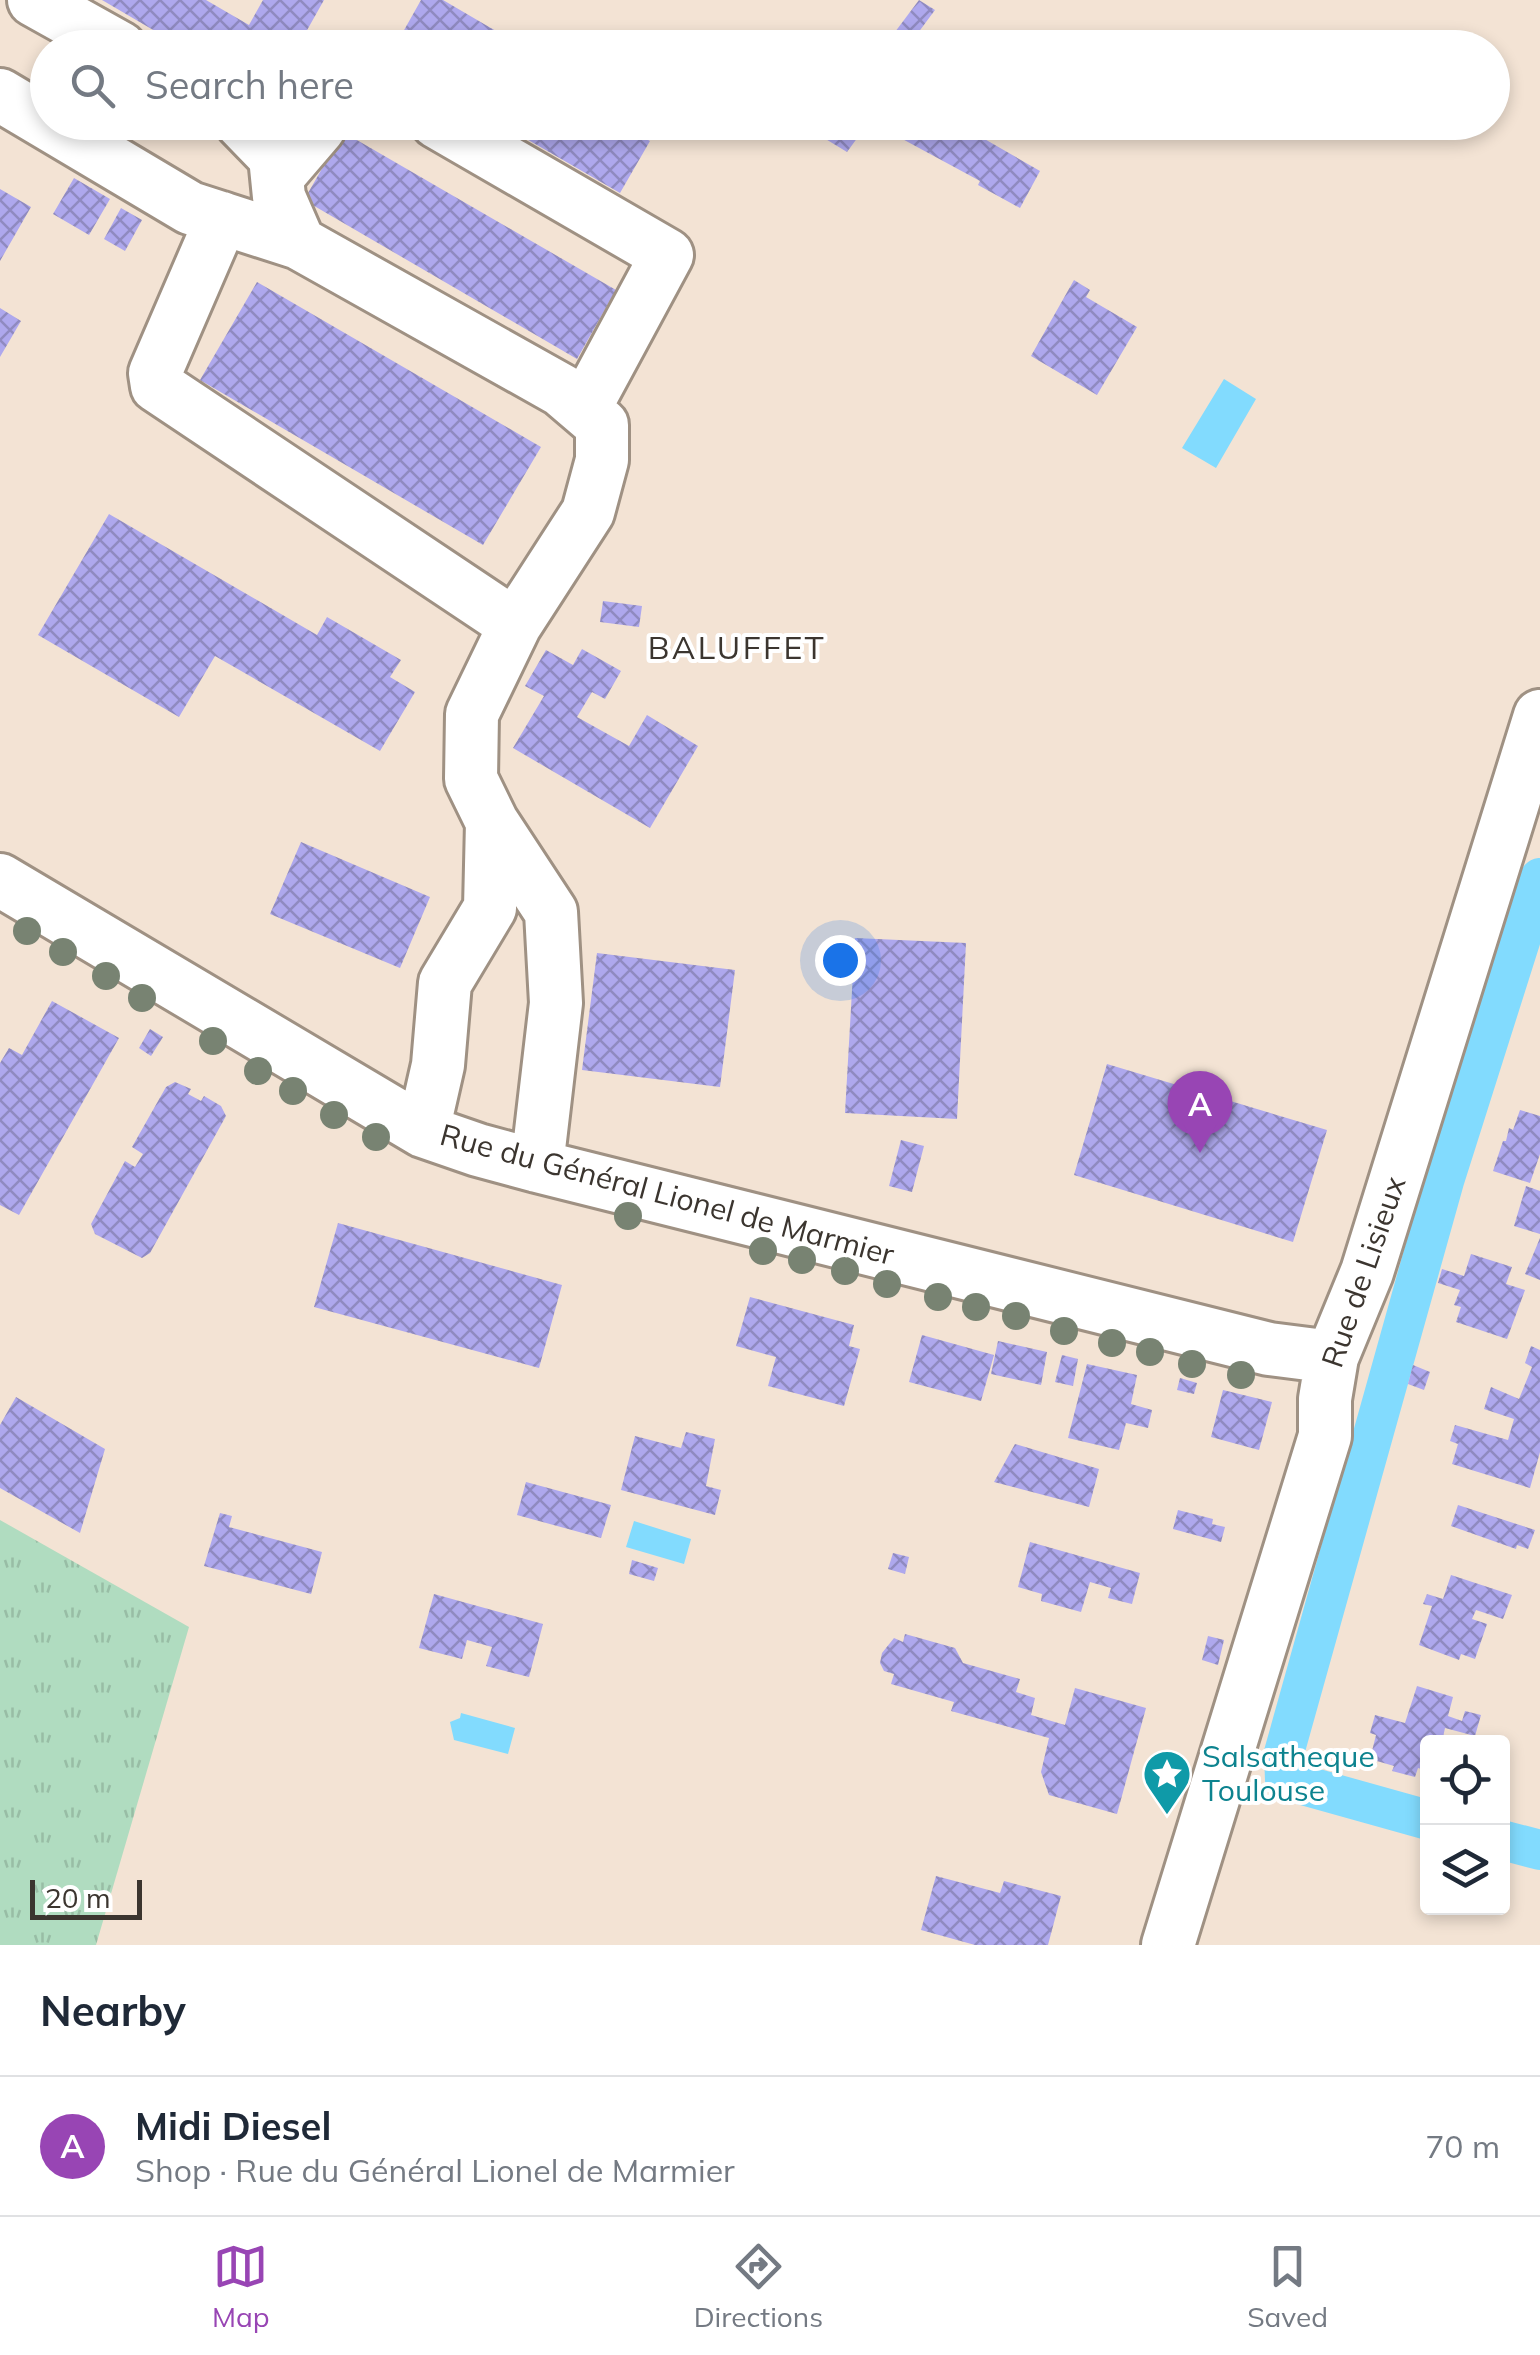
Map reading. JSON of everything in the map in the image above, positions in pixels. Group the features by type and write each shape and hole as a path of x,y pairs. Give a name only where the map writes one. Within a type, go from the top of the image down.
{"street":[{"path":"34,0 88,30"},
{"path":"0,95 30,113"},
{"path":"76,140 190,208 299,243 560,390 602,425 602,460 588,512 515,625 472,714 471,779 492,822 551,912 556,1003 537,1166"},
{"path":"258,140 275,157 279,197 299,243"},
{"path":"277,177 309,140"},
{"path":"468,140 667,255 584,409"},
{"path":"222,218 155,373 156,386 515,625"},
{"name":"Rue de Lisieux","path":"1168,1945 1325,1436 1325,1400 1332,1357 1367,1272 1540,716"},
{"path":"423,1131 438,1065 445,983 490,908 492,822"},
{"name":"Rue du Général Lionel de Marmier","path":"0,880 423,1131 537,1166 1269,1349 1332,1357"}],"green space":[{"path":"0,1520 189,1627 96,1945 0,1945"}],"water":[{"path":"1224,379 1256,399 1216,468 1182,448"},
{"path":"634,1521 691,1539 684,1564 626,1547"},
{"path":"461,1713 515,1728 508,1754 454,1740 450,1722 460,1718"}],"building":[{"path":"102,0 206,0 249,25 263,0 324,0 307,30 153,30"},
{"path":"421,0 443,0 494,30 404,30"},
{"path":"919,0 935,10 920,30 896,30"},
{"path":"338,140 357,140 616,290 577,359 304,200"},
{"path":"528,140 650,141 620,193"},
{"path":"827,140 856,140 847,152"},
{"path":"904,140 986,140 1040,171 1020,208 978,185 980,181"},
{"path":"74,178 110,199 89,235 53,214"},
{"path":"0,189 31,207 0,261"},
{"path":"121,208 142,220 125,251 104,239"},
{"path":"1074,280 1090,290 1086,297 1137,327 1097,395 1031,356"},
{"path":"257,282 541,447 483,545 200,380"},
{"path":"0,308 21,321 0,357"},
{"path":"109,514 317,635 327,617 401,660 390,677 415,692 380,751 215,656 179,717 38,635"},
{"path":"603,601 642,606 639,627 600,622"},
{"path":"582,649 621,671 605,699 592,692 577,717 629,746 647,715 698,746 650,828 513,748 544,696 525,686 546,650 573,665"},
{"path":"301,842 430,897 400,968 270,914"},
{"path":"855,938 966,943 957,1119 845,1113"},
{"path":"597,953 735,970 720,1087 582,1070"},
{"path":"52,1001 119,1038 19,1215 0,1205 0,1063 9,1048 22,1055"},
{"path":"150,1029 163,1037 151,1056 139,1048"},
{"path":"1107,1064 1327,1130 1293,1242 1074,1175"},
{"path":"175,1082 191,1089 188,1094 201,1101 204,1096 221,1106 226,1116 150,1253 142,1258 95,1234 91,1224 125,1161 135,1167 143,1154 132,1147 166,1087"},
{"path":"1520,1110 1540,1116 1540,1154 1530,1183 1493,1171"},
{"path":"901,1140 924,1146 912,1192 889,1186"},
{"path":"1526,1186 1540,1191 1540,1234 1514,1226"},
{"path":"338,1223 562,1285 539,1368 314,1307"},
{"path":"1540,1238 1540,1280 1525,1274"},
{"path":"1471,1254 1512,1267 1506,1284 1525,1290 1507,1339 1456,1322 1461,1307 1454,1305 1460,1290 1438,1283 1442,1269 1464,1276"},
{"path":"750,1297 854,1325 849,1346 860,1349 844,1406 768,1386 776,1357 736,1346"},
{"path":"922,1335 994,1355 981,1401 909,1382"},
{"path":"998,1341 1047,1352 1041,1385 991,1374"},
{"path":"1531,1346 1540,1350 1540,1452 1530,1488 1452,1464 1458,1444 1450,1441 1455,1425 1508,1440 1514,1419 1484,1409 1491,1387 1519,1399 1532,1367 1525,1363"},
{"path":"1062,1355 1078,1359 1073,1386 1055,1382"},
{"path":"1087,1364 1137,1375 1131,1404 1152,1410 1148,1428 1126,1423 1119,1450 1068,1438"},
{"path":"1413,1365 1430,1372 1424,1390 1408,1384"},
{"path":"1180,1378 1197,1383 1194,1394 1177,1390"},
{"path":"1223,1390 1272,1402 1259,1450 1211,1437"},
{"path":"16,1397 105,1449 80,1533 0,1488 0,1425"},
{"path":"686,1432 715,1439 706,1486 721,1490 715,1515 621,1490 635,1436 681,1448"},
{"path":"1015,1444 1099,1469 1089,1507 994,1482"},
{"path":"526,1482 611,1505 601,1538 517,1515"},
{"path":"1458,1505 1535,1530 1528,1549 1517,1545 1516,1549 1451,1526"},
{"path":"1178,1510 1213,1519 1212,1524 1225,1527 1221,1542 1173,1529"},
{"path":"220,1513 232,1516 229,1527 322,1552 311,1594 204,1566"},
{"path":"1030,1542 1140,1573 1132,1604 1108,1598 1111,1588 1090,1582 1081,1612 1041,1601 1042,1594 1018,1587"},
{"path":"893,1553 909,1557 905,1574 888,1569"},
{"path":"632,1560 658,1568 654,1581 629,1574"},
{"path":"1451,1575 1512,1595 1503,1619 1476,1610 1472,1619 1487,1624 1475,1659 1461,1654 1459,1660 1419,1645 1432,1606 1423,1604 1427,1594 1443,1599"},
{"path":"434,1594 543,1624 529,1677 486,1666 492,1647 467,1640 462,1659 419,1648"},
{"path":"905,1634 955,1648 963,1663 1020,1679 1016,1692 1035,1698 1031,1715 1065,1725 1075,1688 1146,1708 1117,1814 1049,1795 1041,1772 1049,1738 951,1711 954,1702 891,1684 894,1674 884,1671 880,1663 882,1653 894,1638 903,1642"},
{"path":"1208,1636 1224,1640 1218,1665 1202,1660"},
{"path":"1417,1686 1453,1697 1448,1716 1462,1721 1465,1711 1481,1715 1475,1735 1445,1728 1444,1735 1420,1735 1420,1769 1415,1777 1370,1759 1376,1735 1370,1733 1375,1715 1405,1723"},
{"path":"936,1876 1000,1893 1004,1881 1061,1896 1048,1945 975,1945 921,1930"}],"waterway":[{"path":"1420,1818 1285,1780 1284,1753 1444,1181 1540,878"},
{"path":"1510,1842 1540,1850"}],"place":[{"name":"Midi Diesel","path":"1200,1153"},
{"name":"Salsatheque Toulouse","path":"1167,1816"}],"district":[{"name":"BALUFFET","path":"737,648"}]}
